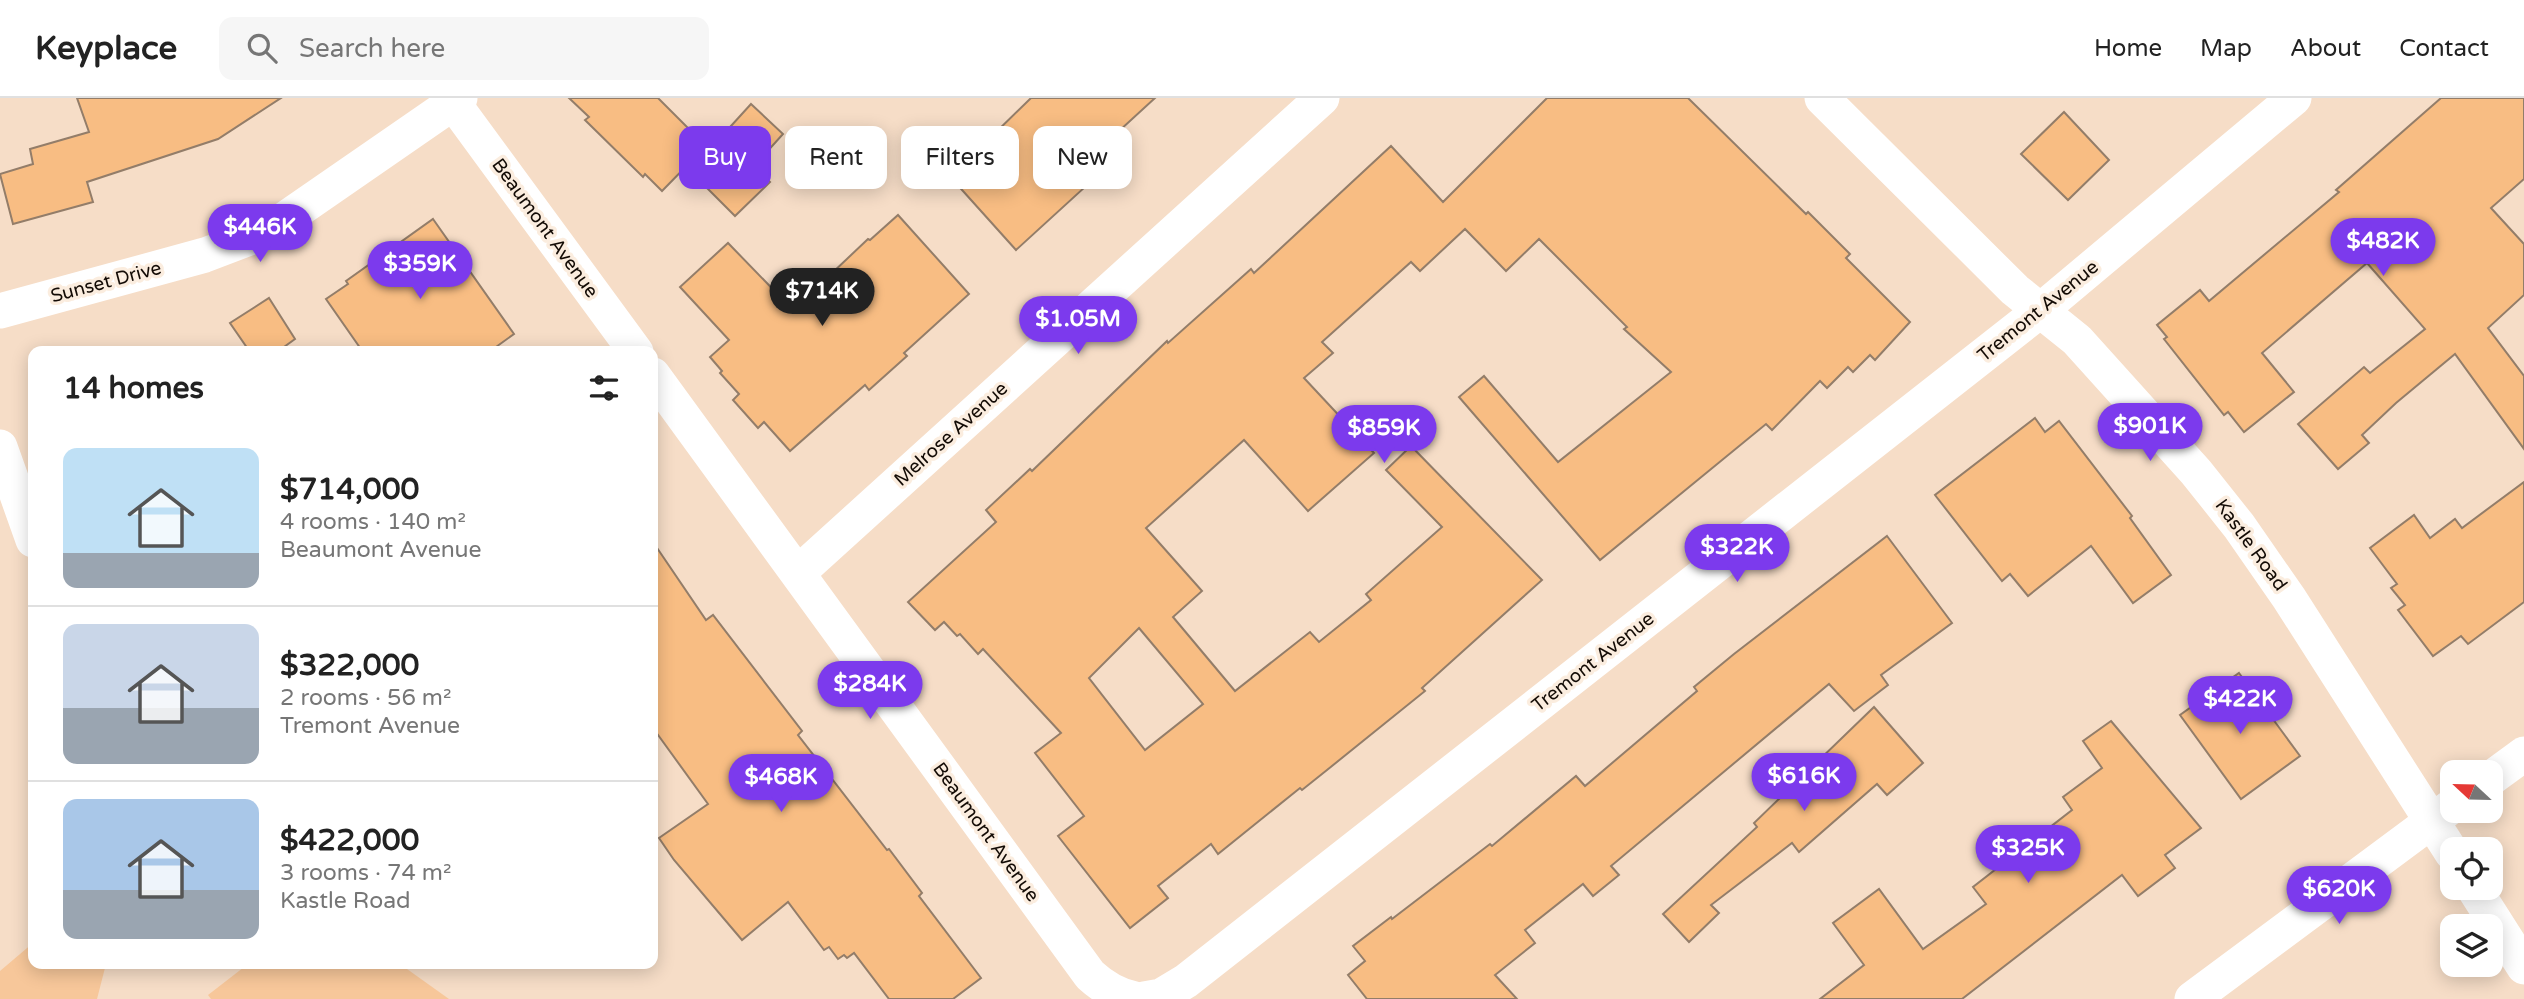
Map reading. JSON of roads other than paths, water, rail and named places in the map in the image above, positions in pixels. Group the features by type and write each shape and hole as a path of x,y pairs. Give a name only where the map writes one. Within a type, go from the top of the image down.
{"street":[{"name":"Melrose Avenue","path":"798,573 1322,98"},
{"name":"Kastle Road","path":"1822,98 2015,290 2077,340 2196,472 2239,526 2440,811"},
{"name":"Tremont Avenue","path":"1144,999 1161,996 1186,981 2041,310 2294,98"},
{"name":"Beaumont Avenue","path":"457,101 632,346"},
{"name":"Sunset Drive","path":"0,311 205,255 247,239 285,219 457,101"},
{"name":"Beaumont Avenue","path":"658,382 1090,975 1100,984 1126,998 1135,999"},
{"path":"0,447 28,526"},
{"path":"2503,769 2524,754"},
{"path":"2192,999 2440,816"},
{"path":"2481,900 2524,967"}]}
